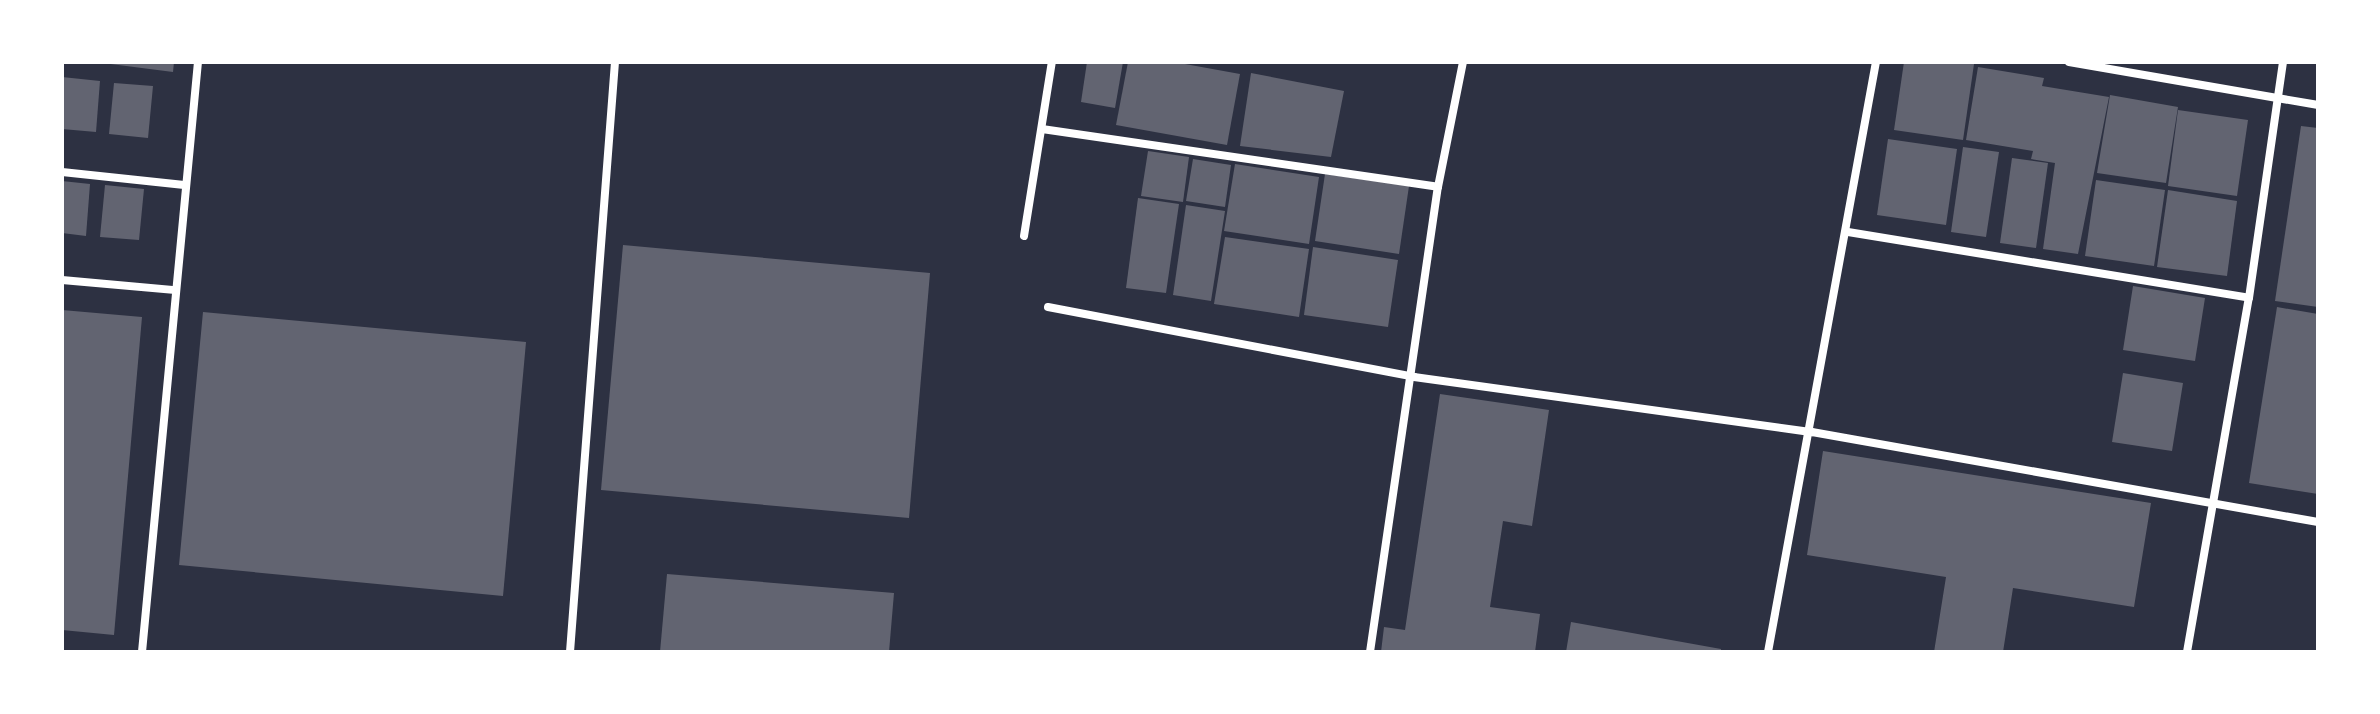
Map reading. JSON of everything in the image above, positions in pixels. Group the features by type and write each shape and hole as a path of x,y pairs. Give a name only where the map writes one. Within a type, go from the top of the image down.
{"street":[{"path":"142,652 173,290 198,62"},
{"path":"570,652 615,62"},
{"path":"1024,236 1052,62"},
{"path":"1370,652 1414,377 1438,187 1463,62"},
{"path":"1768,652 1812,432 1876,62"},
{"path":"2069,62 2318,105"},
{"path":"2187,652 2249,298 2283,62"},
{"path":"1042,129 1438,187"},
{"path":"62,172 184,185"},
{"path":"1848,232 2249,298"},
{"path":"62,280 173,290"},
{"path":"1048,307 1414,377 1812,432 2318,522"}],"building":[{"path":"95,62 174,62 173,72"},
{"path":"1087,62 1123,62 1115,108 1081,102"},
{"path":"1128,62 1174,62 1240,74 1227,145 1116,125"},
{"path":"1904,62 1974,64 1963,140 1894,130"},
{"path":"1978,67 2044,78 2042,86 2109,97 2078,254 2043,249 2055,163 2031,159 2033,151 1966,140"},
{"path":"1251,73 1344,91 1331,157 1240,146"},
{"path":"62,77 100,81 96,132 62,129"},
{"path":"114,83 153,86 148,138 109,134"},
{"path":"2110,95 2178,107 2166,183 2097,173"},
{"path":"2178,110 2248,120 2237,196 2168,186"},
{"path":"2301,126 2318,128 2318,307 2275,301"},
{"path":"1888,139 1957,149 1946,225 1877,215"},
{"path":"1963,147 1999,152 1986,237 1951,232"},
{"path":"1148,151 1189,157 1183,202 1141,196"},
{"path":"2012,158 2048,163 2036,248 2000,243"},
{"path":"1193,159 1231,165 1225,207 1186,201"},
{"path":"1235,164 1319,177 1309,244 1224,231"},
{"path":"1325,174 1409,186 1399,254 1315,241"},
{"path":"2096,180 2165,190 2154,266 2085,256"},
{"path":"62,181 90,184 86,236 62,233"},
{"path":"105,185 144,189 139,240 100,237"},
{"path":"2168,190 2237,201 2227,276 2157,267"},
{"path":"1138,198 1179,204 1166,293 1126,288"},
{"path":"1186,205 1225,211 1211,301 1173,295"},
{"path":"1225,237 1309,249 1299,317 1214,304"},
{"path":"623,245 930,273 909,518 601,490"},
{"path":"1313,247 1398,260 1388,327 1304,315"},
{"path":"2133,286 2205,298 2195,361 2123,350"},
{"path":"2277,307 2318,314 2318,494 2249,483"},
{"path":"62,310 142,317 114,635 62,630"},
{"path":"203,312 526,342 503,596 179,565"},
{"path":"2123,373 2183,383 2172,451 2112,442"},
{"path":"1440,394 1549,410 1532,526 1503,521 1490,607 1540,614 1535,652 1381,652 1384,627 1405,630"},
{"path":"1823,451 2151,503 2134,607 2013,588 2003,652 1934,652 1946,577 1807,555"},
{"path":"667,574 894,593 889,652 660,652"},
{"path":"1571,622 1721,649 1721,652 1566,652"}]}
